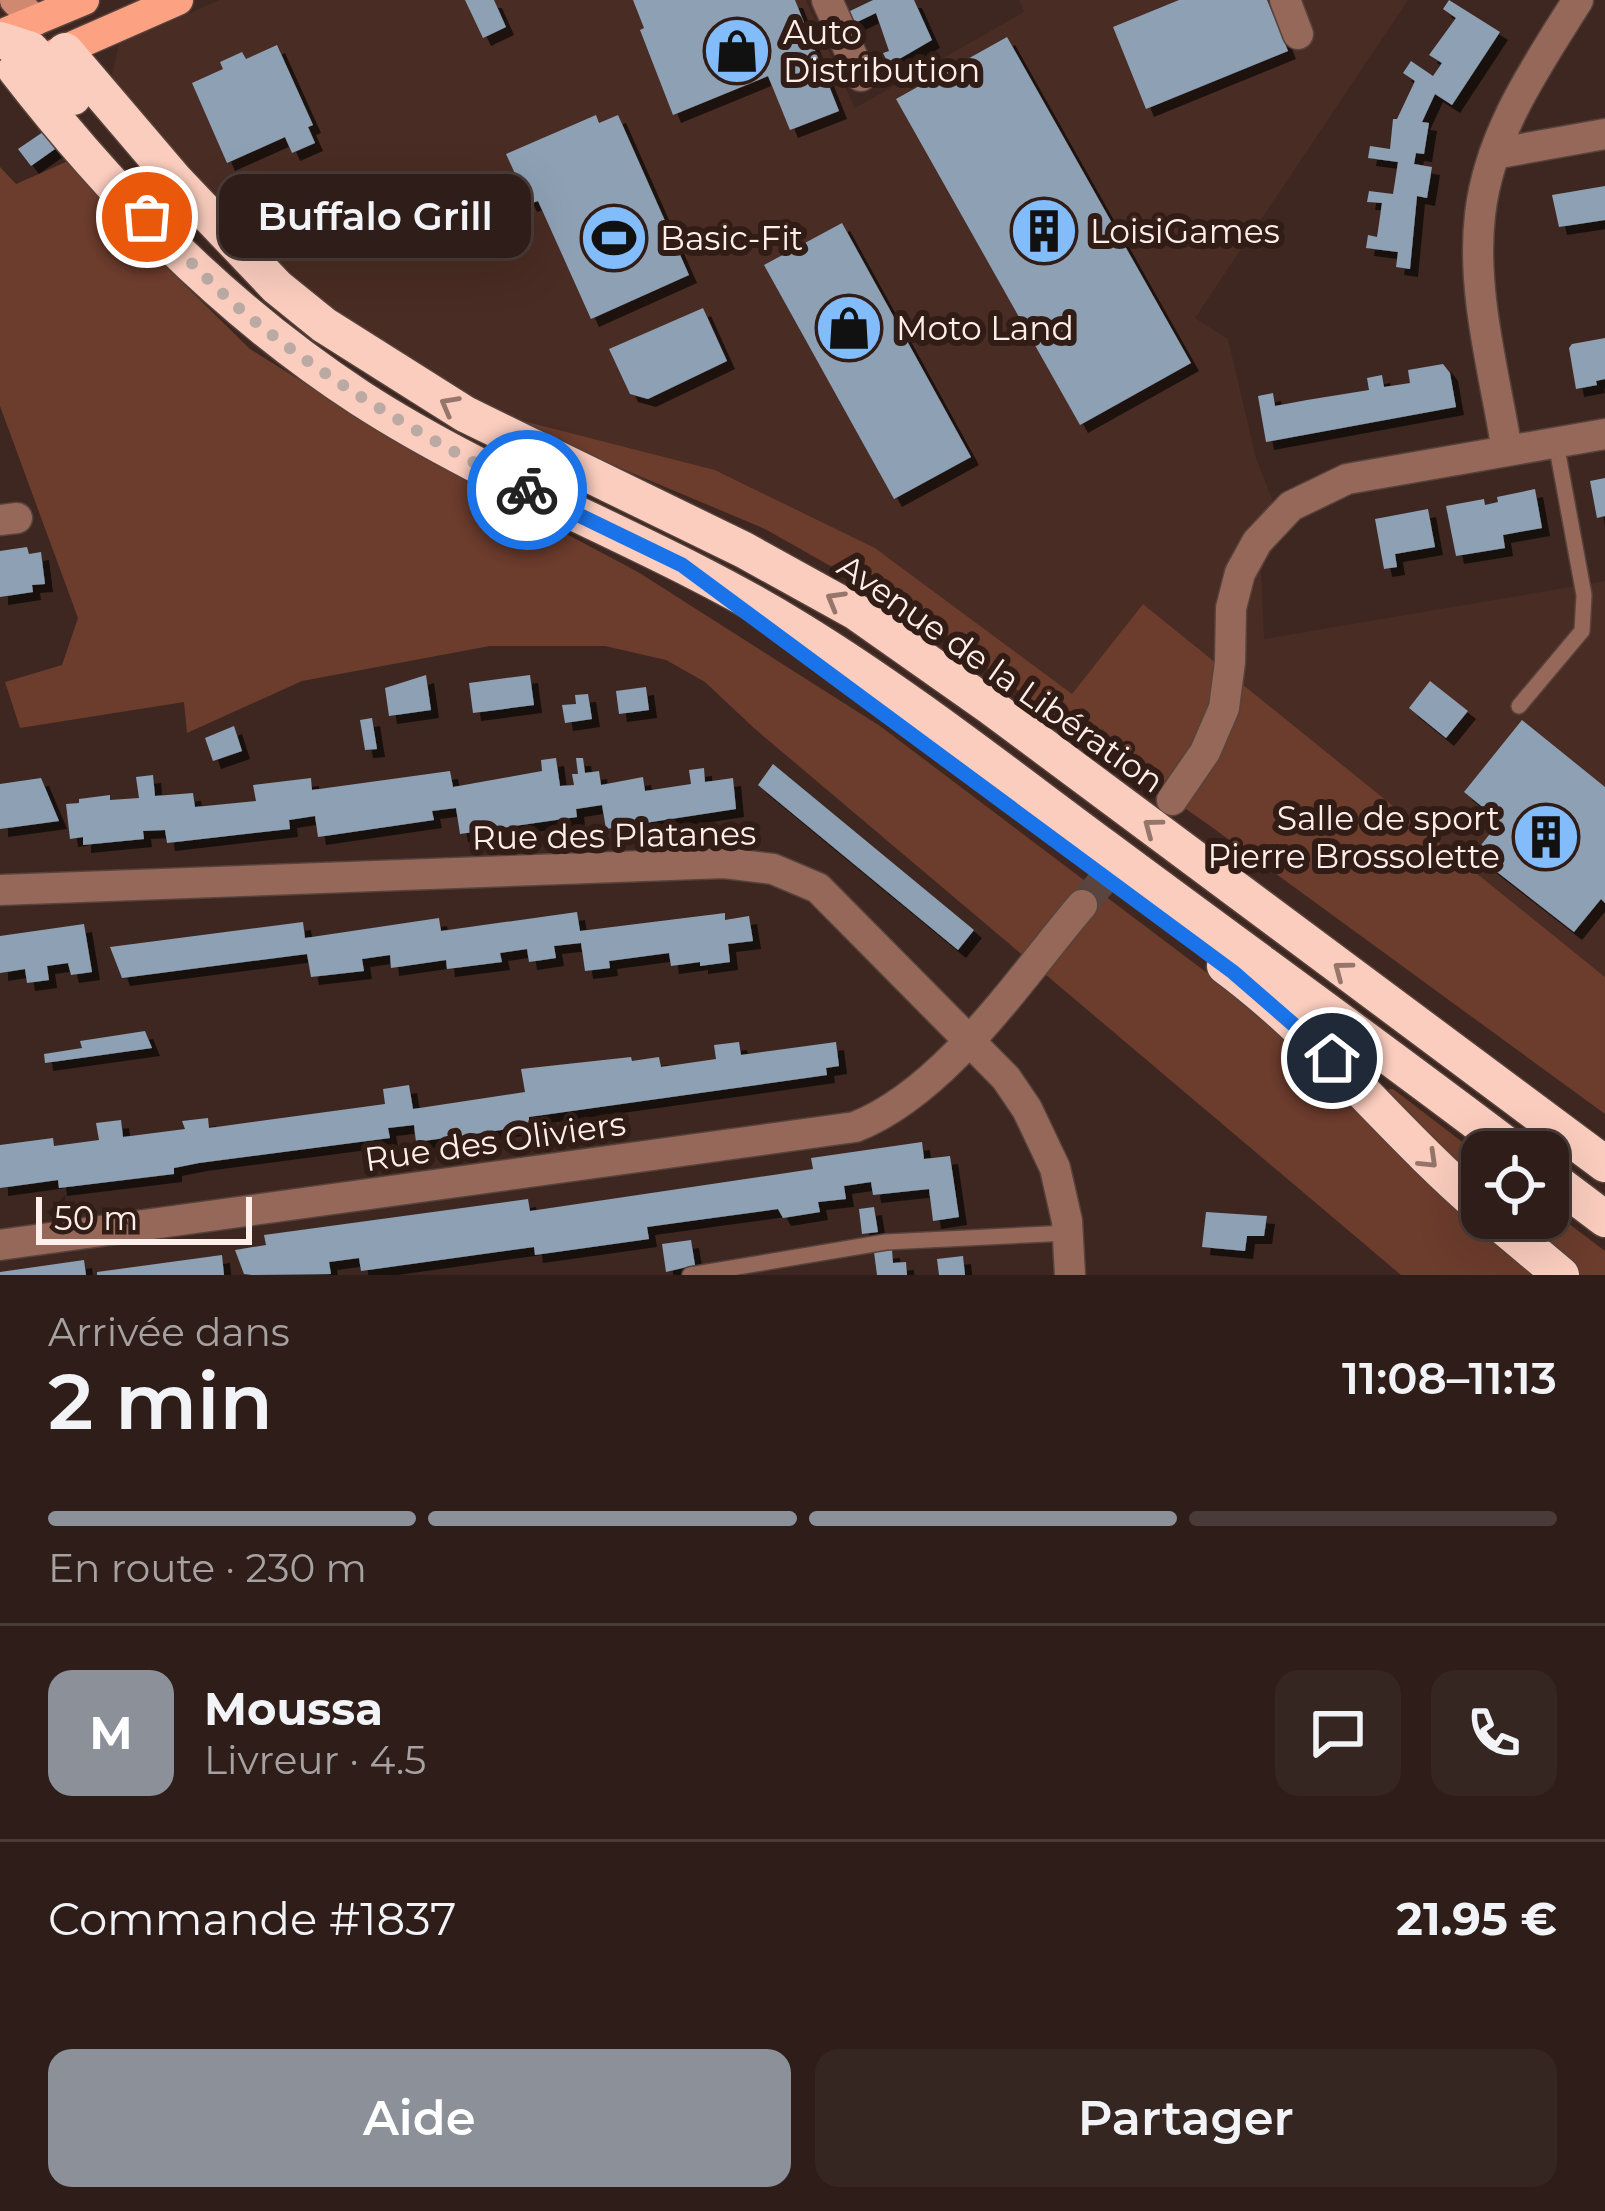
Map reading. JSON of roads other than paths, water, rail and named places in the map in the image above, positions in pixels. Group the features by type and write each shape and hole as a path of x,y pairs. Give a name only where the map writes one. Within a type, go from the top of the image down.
{"highway":[{"name":"Avenue de la Libération","path":"17,55 172,199 346,340 437,398 744,550 877,626 1605,1164"},
{"path":"17,55 56,120 177,248 283,343 362,399 460,455 799,629 888,688 1488,1131"},
{"path":"682,565 1251,986 1318,1044 1461,1188"},
{"path":"1569,1192 1605,1219"},
{"path":"1518,1239 1561,1275"}],"main road":[{"path":"25,10 84,0"},
{"path":"17,55 178,0"},
{"path":"17,55 25,10"},
{"path":"17,55 25,10"}],"street":[{"path":"826,0 861,76"},
{"path":"1285,0 1298,34"},
{"path":"1507,451 1478,250 1480,213 1494,154 1527,82 1579,0"},
{"path":"1494,154 1605,134"},
{"path":"1172,800 1219,722 1227,693 1235,591 1247,556 1278,516 1301,498 1346,479 1605,434"},
{"name":"Rue des Platanes","path":"0,890 724,863 790,873 830,898 1016,1090 1055,1168 1069,1233 1070,1275"},
{"name":"Rue des Oliviers","path":"0,1245 855,1127 904,1100 970,1040 1082,905"}],"lane":[{"path":"1519,706 1582,632 1584,596 1556,442"},
{"path":"690,1275 886,1242 1069,1233"}],"tunnel":[{"path":"1082,905 1164,809"}],"place":[{"name":"Auto Distribution","path":"737,51"},
{"name":"Buffalo Grill","path":"147,217"},
{"name":"LoisiGames","path":"1044,231"},
{"name":"Basic-Fit","path":"614,238"},
{"name":"Moto Land","path":"849,328"},
{"name":"Salle de sport Pierre Brossolette","path":"1546,837"}]}
